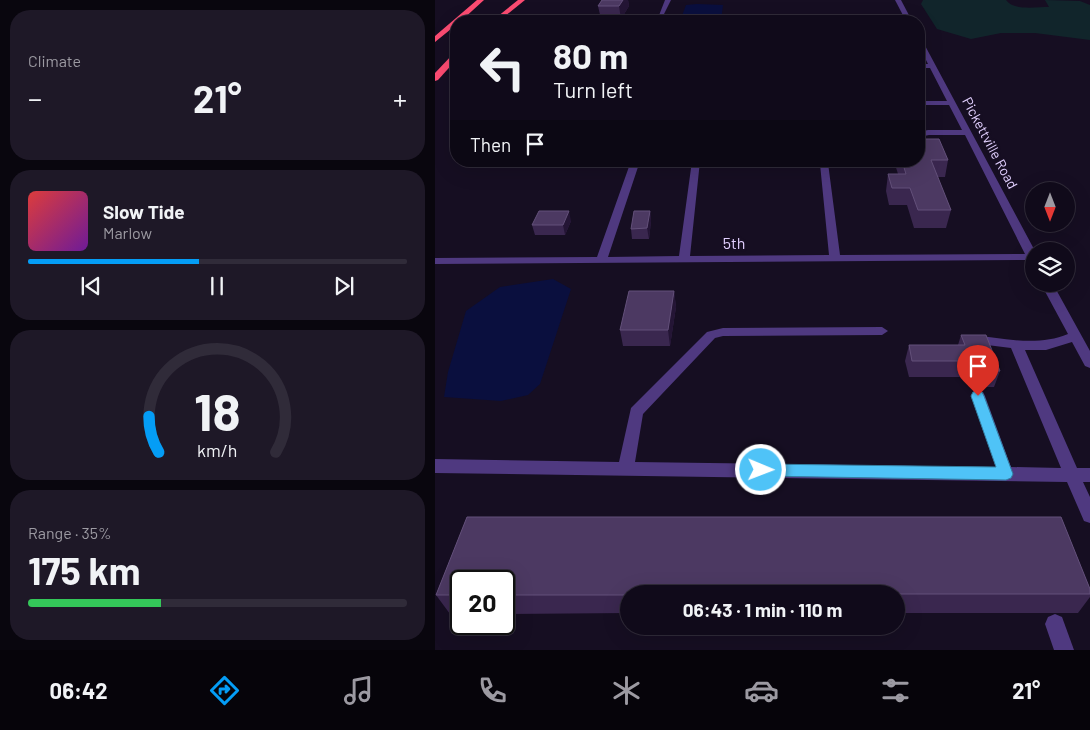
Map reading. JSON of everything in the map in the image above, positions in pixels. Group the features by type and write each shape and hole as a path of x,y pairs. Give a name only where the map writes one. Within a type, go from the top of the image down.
{"highway":[{"path":"455,15 471,0"},
{"path":"463,15 481,0"},
{"path":"499,15 513,0"},
{"path":"501,15 522,0"},
{"path":"435,39 440,29 450,20"},
{"path":"435,39 450,26"},
{"path":"435,78 450,62"}],"street":[{"path":"661,15 668,0"},
{"path":"898,0 906,15"},
{"name":"Pickettville Road","path":"925,52 1025,244"},
{"path":"925,66 932,66"},
{"path":"925,103 952,103"},
{"path":"925,133 967,133"},
{"path":"601,260 634,167"},
{"path":"684,260 695,167"},
{"path":"825,167 835,259"},
{"name":"5th","path":"435,261 1025,259"},
{"path":"1051,292 1090,363"},
{"path":"626,468 636,412 711,334 723,332 882,331"},
{"path":"962,338 1039,347 1056,345 1075,336"},
{"path":"1016,344 1090,516"},
{"path":"978,396 1006,474"},
{"path":"435,466 1090,475"},
{"path":"1055,624 1064,650"}],"shaded area":[{"path":"923,0 1006,0 1014,6 1032,8 1049,7 1045,0 1080,1 1090,5 1090,40 1035,33 1001,33 971,39 937,29 921,4"},
{"path":"686,5 723,5 722,15 682,15"},
{"path":"553,279 571,289 540,384 528,395 501,401 444,397 448,372 466,311 500,287"}],"building":[{"path":"602,0 623,0 619,6 598,6"},
{"path":"925,139 939,139 948,160 931,160 951,210 918,210 910,188 892,188 888,174 906,174 904,167 925,167"},
{"path":"539,211 569,211 563,225 532,225"},
{"path":"634,211 650,211 647,228 631,229"},
{"path":"629,291 674,291 668,330 620,330"},
{"path":"961,335 986,335 1000,371 974,371 971,361 912,361 909,345 965,345"},
{"path":"467,517 1061,517 1090,589 1090,594 905,594 905,585 620,585 620,595 515,595 515,570 450,570 450,595 436,595"}],"route":[{"path":"761,470 1006,474 978,396"}]}
